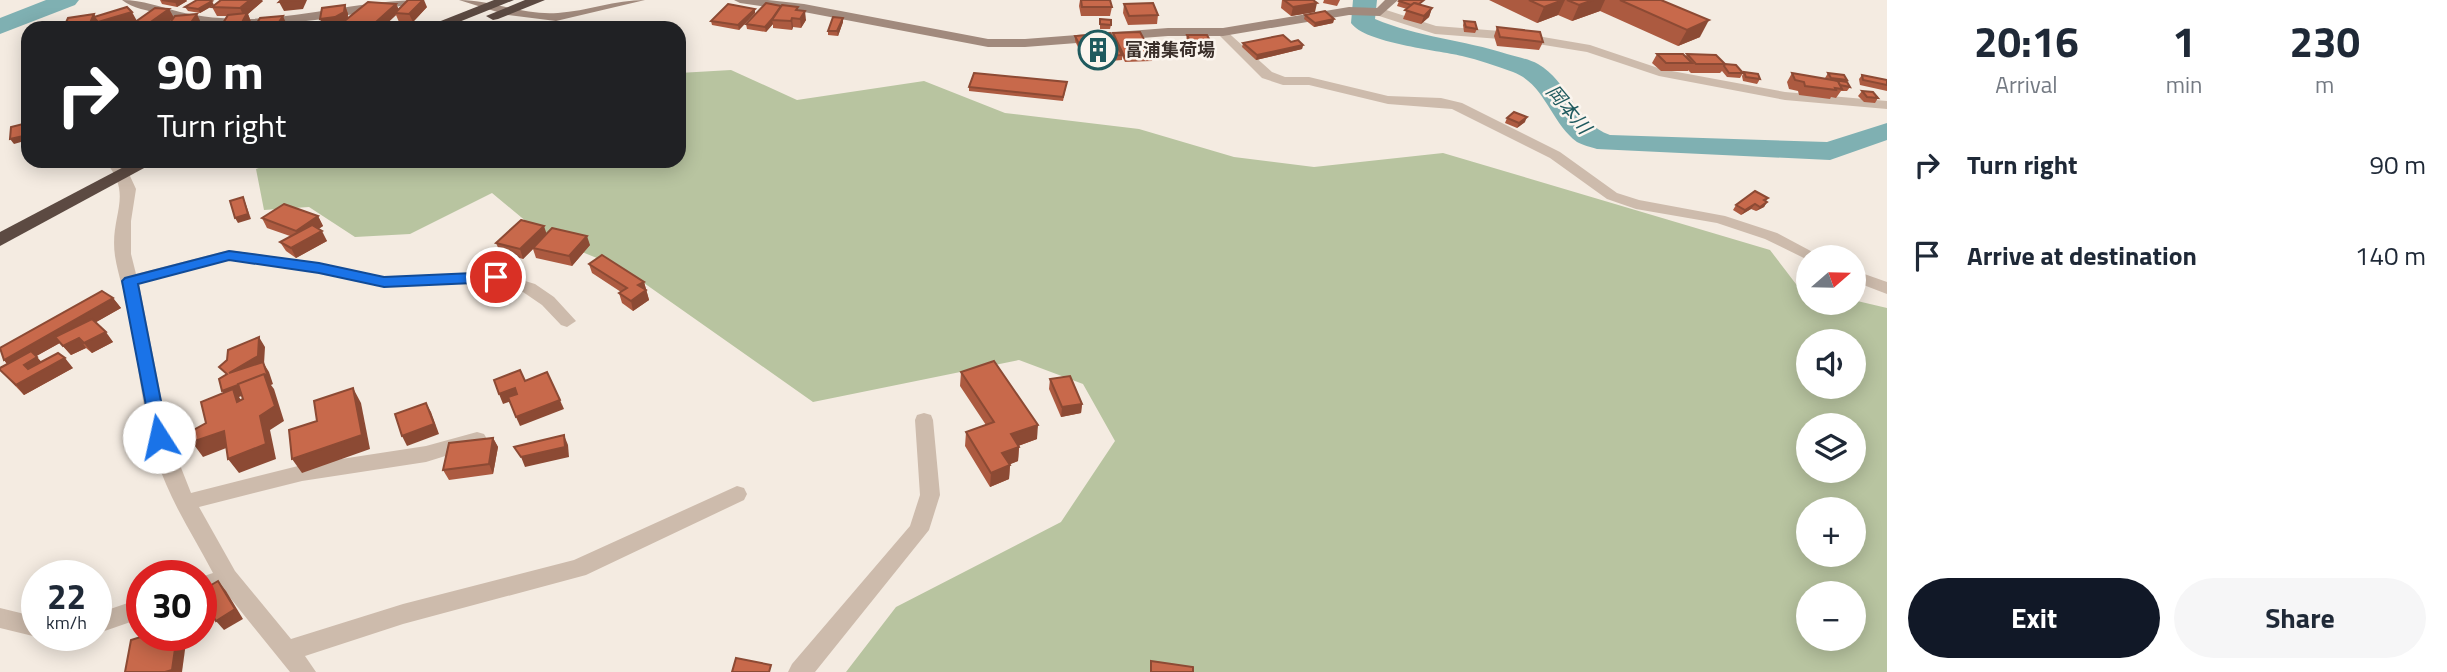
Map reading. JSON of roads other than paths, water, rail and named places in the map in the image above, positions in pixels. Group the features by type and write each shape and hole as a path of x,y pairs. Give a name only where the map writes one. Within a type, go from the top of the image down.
{"highway":[{"path":"450,21 492,6 538,0"},
{"path":"476,21 507,5"},
{"path":"0,228 116,168"},
{"path":"0,240 117,168"}],"main road":[{"path":"128,0 204,21"},
{"path":"260,21 376,3 417,0"},
{"path":"465,0 492,6"},
{"path":"507,5 556,17 639,0"},
{"path":"740,0 804,8 988,43 1024,43 1168,32 1223,32 1349,11 1377,12 1392,0"}],"street":[{"path":"1377,12 1435,30 1513,36 1590,49 1659,72 1785,96 1887,105"},
{"path":"1223,32 1257,68 1275,78 1283,81 1324,83 1388,100 1441,102 1457,106 1484,122 1555,155 1612,196 1636,204 1720,219 1771,236 1796,248"},
{"path":"121,168 129,189 123,254 159,437 176,484 227,578 304,672"},
{"path":"130,281 229,255 319,268 384,282 496,277 529,288 548,301 567,321"},
{"path":"1866,280 1887,288"},
{"path":"800,672 919,530 930,495 924,420"},
{"path":"186,502 302,473 426,454 477,439"},
{"path":"288,650 403,614 579,568 737,494"},
{"path":"217,581 227,578"},
{"path":"0,618 21,623"}],"waterway":[{"path":"0,27 67,0"},
{"name":"岡本川","path":"1365,0 1363,23 1392,35 1470,50 1526,68 1546,81 1555,98 1587,136 1607,143 1830,151 1887,131"}],"place":[{"name":"富浦集荷場","path":"1098,50"}]}
